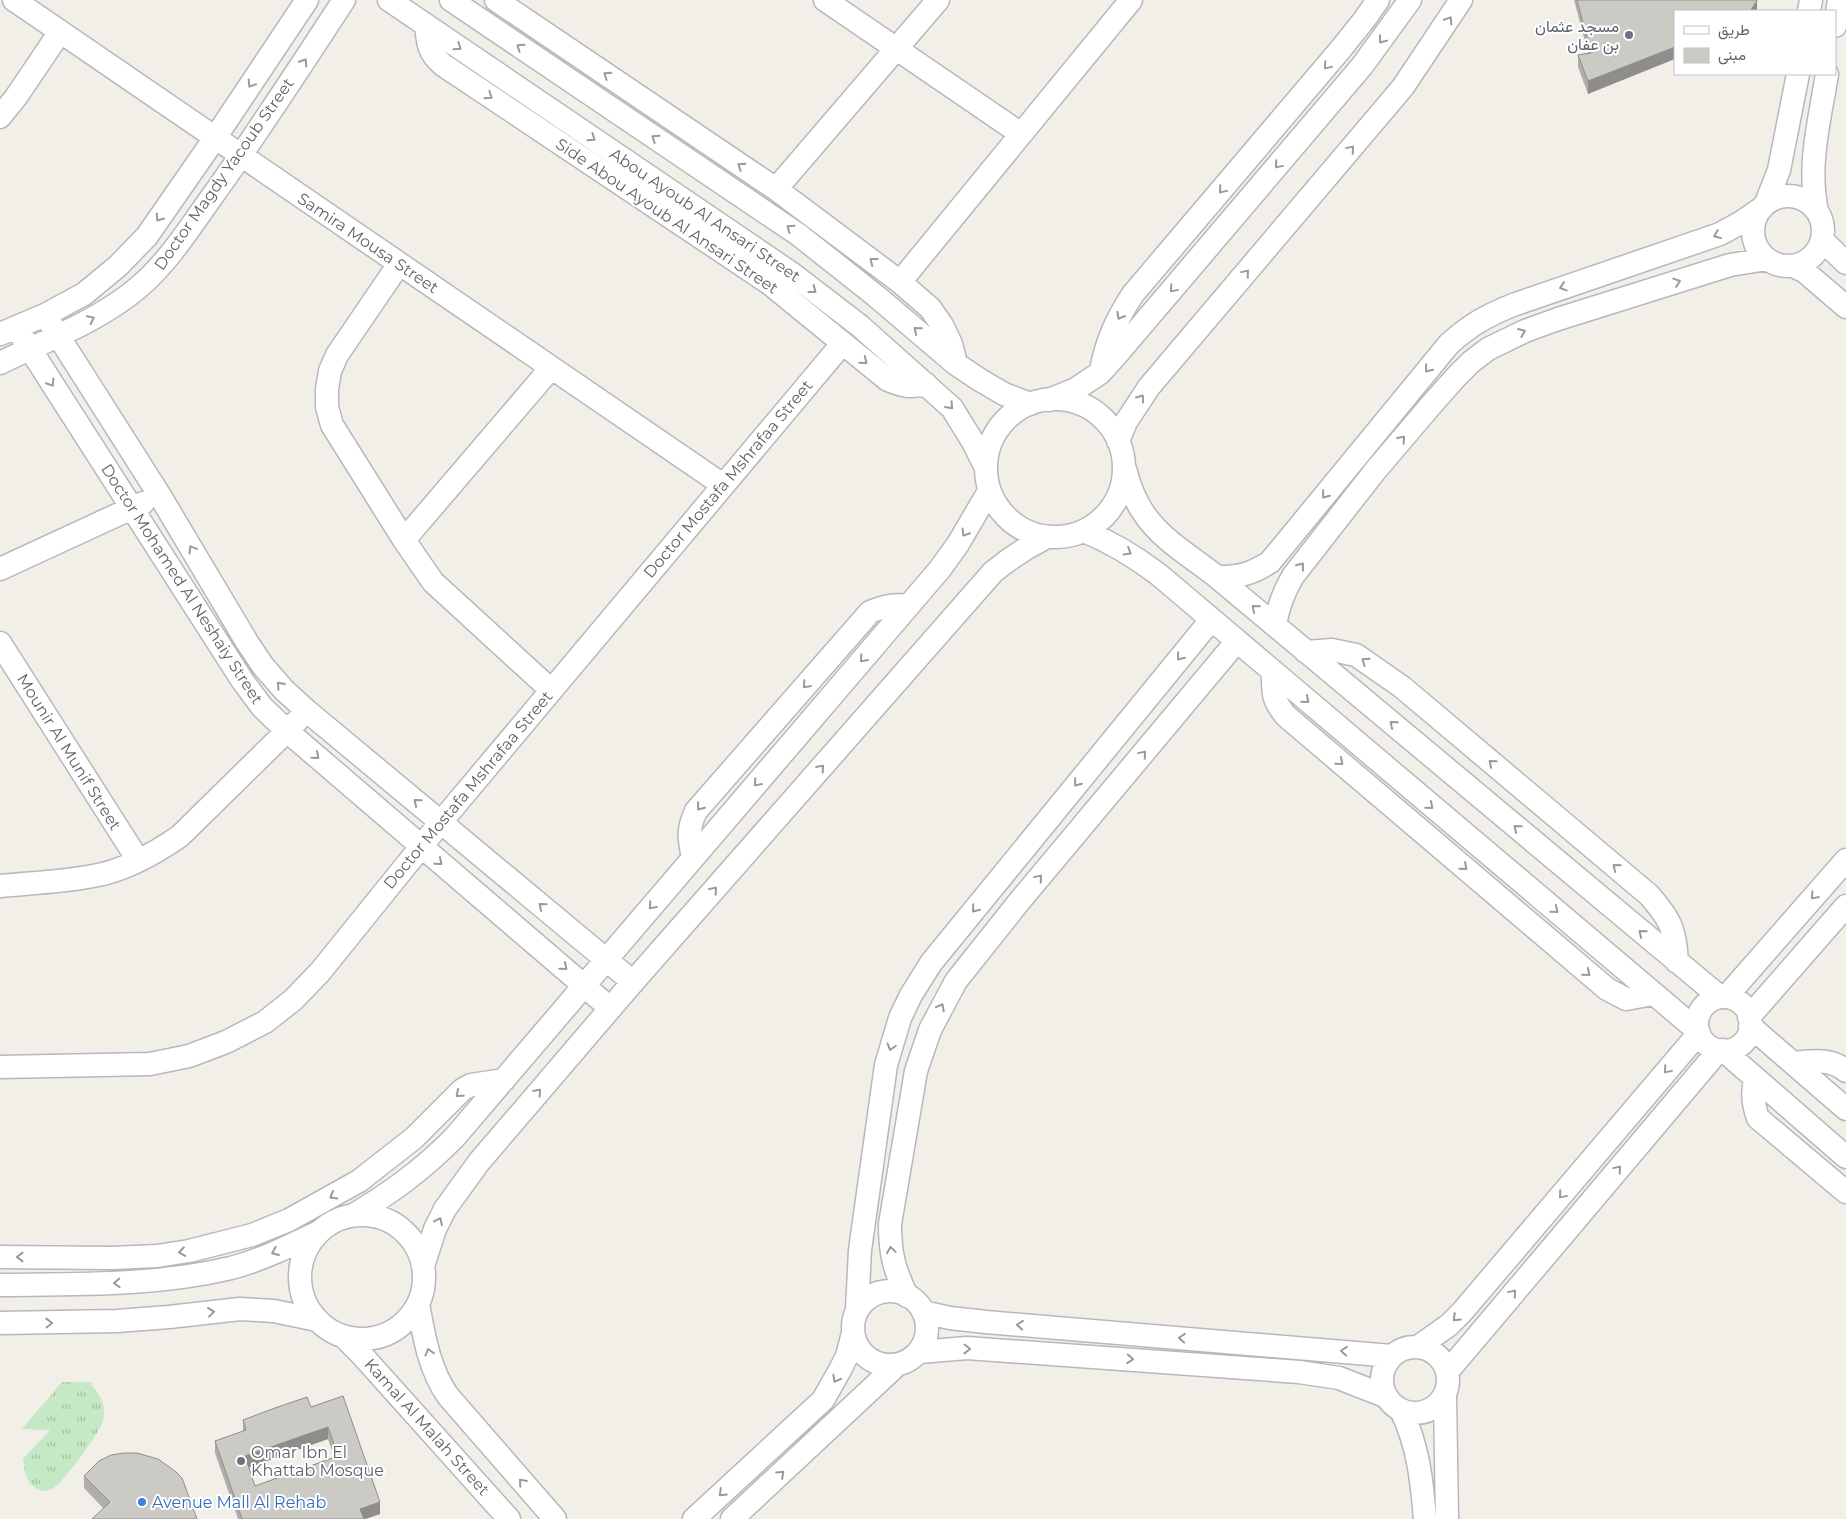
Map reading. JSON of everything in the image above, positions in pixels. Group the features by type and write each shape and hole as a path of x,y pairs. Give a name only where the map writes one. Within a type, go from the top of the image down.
{"street":[{"name":"Samira Mousa Street","path":"14,0 723,485"},
{"name":"Doctor Magdy Yacoub Street","path":"8,330 45,315 84,294 132,252 147,236 307,0"},
{"name":"Doctor Magdy Yacoub Street","path":"0,363 99,316 138,288 155,272 171,254 241,156 344,0"},
{"name":"Abou Ayoub Al Ansari Street","path":"389,0 791,274 860,326 952,408 973,442 986,468"},
{"path":"451,0 799,235 838,265 956,364 996,389 1039,402 1070,401 1090,409 1107,423 1118,441 1132,492 1149,520 1160,532 1276,626 1677,962 1723,997 1738,1002 1747,1011 1750,1021 1794,1063 1846,1108"},
{"path":"496,0 776,189 900,282 930,308 942,325 951,344 956,364"},
{"path":"825,0 1021,134"},
{"path":"776,189 938,0"},
{"path":"900,282 1131,0"},
{"path":"1100,373 1106,345 1117,318 1133,294 1340,50 1378,0"},
{"path":"1125,469 1120,492 1109,512 1092,527 1070,536 1048,537 1025,531 1010,521 998,507 989,491 986,468 988,451 994,436 1003,422 1015,412 1076,389 1100,373 1362,66 1410,0"},
{"path":"1118,441 1126,422 1149,387 1403,87 1461,0"},
{"path":"1836,20 1839,0"},
{"name":"Side Abou Ayoub Al Ansari Street","path":"426,25 428,47 434,57 443,65 755,273 888,380 901,386 914,387 926,384"},
{"path":"0,117 16,97 60,32"},
{"path":"1798,75 1779,170 1762,207 1754,218 1753,237 1761,253 1768,259 1783,266 1794,266 1809,259 1822,240 1822,225 1813,193 1812,175 1813,157 1827,75"},
{"path":"1217,577 1236,577 1255,572 1270,562 1448,344 1465,329 1484,317 1513,305 1720,234 1740,224 1762,207 1783,196 1793,196 1802,199 1811,204 1817,211"},
{"path":"1822,240 1846,263"},
{"path":"1276,626 1282,594 1293,576 1375,471 1471,362 1498,344 1558,319 1730,265 1768,259"},
{"path":"399,264 337,355 330,371 326,389 327,407 332,425 404,540 433,582 551,690"},
{"path":"1794,266 1804,271 1846,307"},
{"name":"Doctor Mohamed Al Neshaiy Street","path":"45,315 160,496 263,666 284,690 633,982"},
{"name":"Doctor Mohamed Al Neshaiy Street","path":"8,330 29,349 242,680 262,707 287,731 610,1008"},
{"name":"Doctor Mostafa Mshrafaa Street","path":"0,1067 150,1064 189,1056 226,1042 264,1022 293,1000 320,972 440,822 842,344"},
{"path":"404,540 551,368"},
{"path":"352,1216 406,1182 454,1138 940,569 958,544 989,491"},
{"path":"0,569 160,496"},
{"path":"1084,530 1110,542 1135,557 1273,672 1273,696 1277,705 1286,716 1607,990 1626,999 1653,994 1698,1032 1707,1044 1721,1050 1846,1157"},
{"path":"422,1266 435,1229 445,1209 463,1182 610,1008 993,572 1016,554 1048,537"},
{"path":"694,1519 823,1400 847,1356 857,1310 860,1250 886,1065 900,1018 911,995 931,963 1211,620"},
{"path":"907,1296 896,1274 890,1249 890,1224 916,1072 939,1009 956,981 1018,903 1237,641"},
{"name":"Mounir Al Munif Street","path":"0,643 138,860"},
{"path":"1306,652 1332,650 1356,656 1402,687 1649,895 1665,914 1672,929 1675,937 1677,962"},
{"path":"0,886 93,876 118,870 161,849 180,836 307,711"},
{"path":"1418,1347 1449,1325 1462,1312 1698,1032 1697,1022 1699,1013 1704,1006 1711,1000 1723,997 1846,860"},
{"path":"1448,1371 1721,1050 1742,1044 1746,1038 1750,1021 1846,906"},
{"path":"1794,1063 1817,1060 1841,1066 1846,1070"},
{"path":"0,1257 112,1258 157,1256 189,1251 252,1235 289,1220 359,1181 414,1138 462,1090 471,1085 504,1080"},
{"path":"1755,1080 1752,1092 1758,1118 1846,1192"},
{"path":"0,1285 115,1283 163,1280 232,1268 320,1232 340,1219 352,1216 368,1216 398,1227 418,1251 424,1279 418,1304 408,1319 395,1330 378,1337 360,1339 343,1336 328,1330 317,1320 308,1309 302,1296 300,1268 310,1242 320,1232"},
{"path":"853,1333 856,1345 864,1355 874,1362 886,1365 906,1362 919,1352 927,1332 923,1312 907,1296 896,1292 885,1292 869,1298 857,1310"},
{"path":"418,1304 428,1350 439,1383 454,1403 555,1519"},
{"path":"0,1323 117,1321 240,1309 274,1311 317,1320"},
{"path":"923,1312 950,1318 986,1322 1392,1356"},
{"name":"Kamal Al Malah Street","path":"343,1336 509,1519"},
{"path":"919,1352 967,1348 1299,1372 1338,1378 1393,1403 1410,1413 1420,1413 1438,1405 1448,1388 1448,1371 1436,1354 1428,1349 1418,1347 1400,1350 1392,1356 1382,1374 1382,1385 1393,1403 1408,1425 1418,1462 1425,1519"},
{"path":"732,1519 898,1364"},
{"path":"1444,1397 1447,1519"}],"green space":[{"path":"62,1382 93,1382 91,1385 102,1401 104,1416 96,1435 74,1466 54,1488 44,1491 34,1487 28,1480 23,1459 50,1430 22,1429"}],"building":[{"name":"مسجد عثمان بن عفان","path":"1577,0 1757,0 1751,10 1674,10 1674,47 1588,81 1578,55 1591,53"},
{"name":"Omar Ibn El Khattab Mosque","path":"343,1396 380,1502 360,1509 364,1519 242,1519 215,1441 246,1430 243,1420 275,1408 307,1397 311,1407","holes":["328,1427 338,1456 255,1486 245,1456"]},
{"name":"Avenue Mall Al Rehab","path":"137,1453 158,1459 175,1471 182,1478 197,1519 92,1519 110,1502 84,1476 99,1461 111,1455"}],"place":[{"name":"مسجد عثمان بن عفان","path":"1629,35"},
{"name":"Omar Ibn El Khattab Mosque","path":"241,1461"},
{"name":"Avenue Mall Al Rehab","path":"142,1502"}]}
